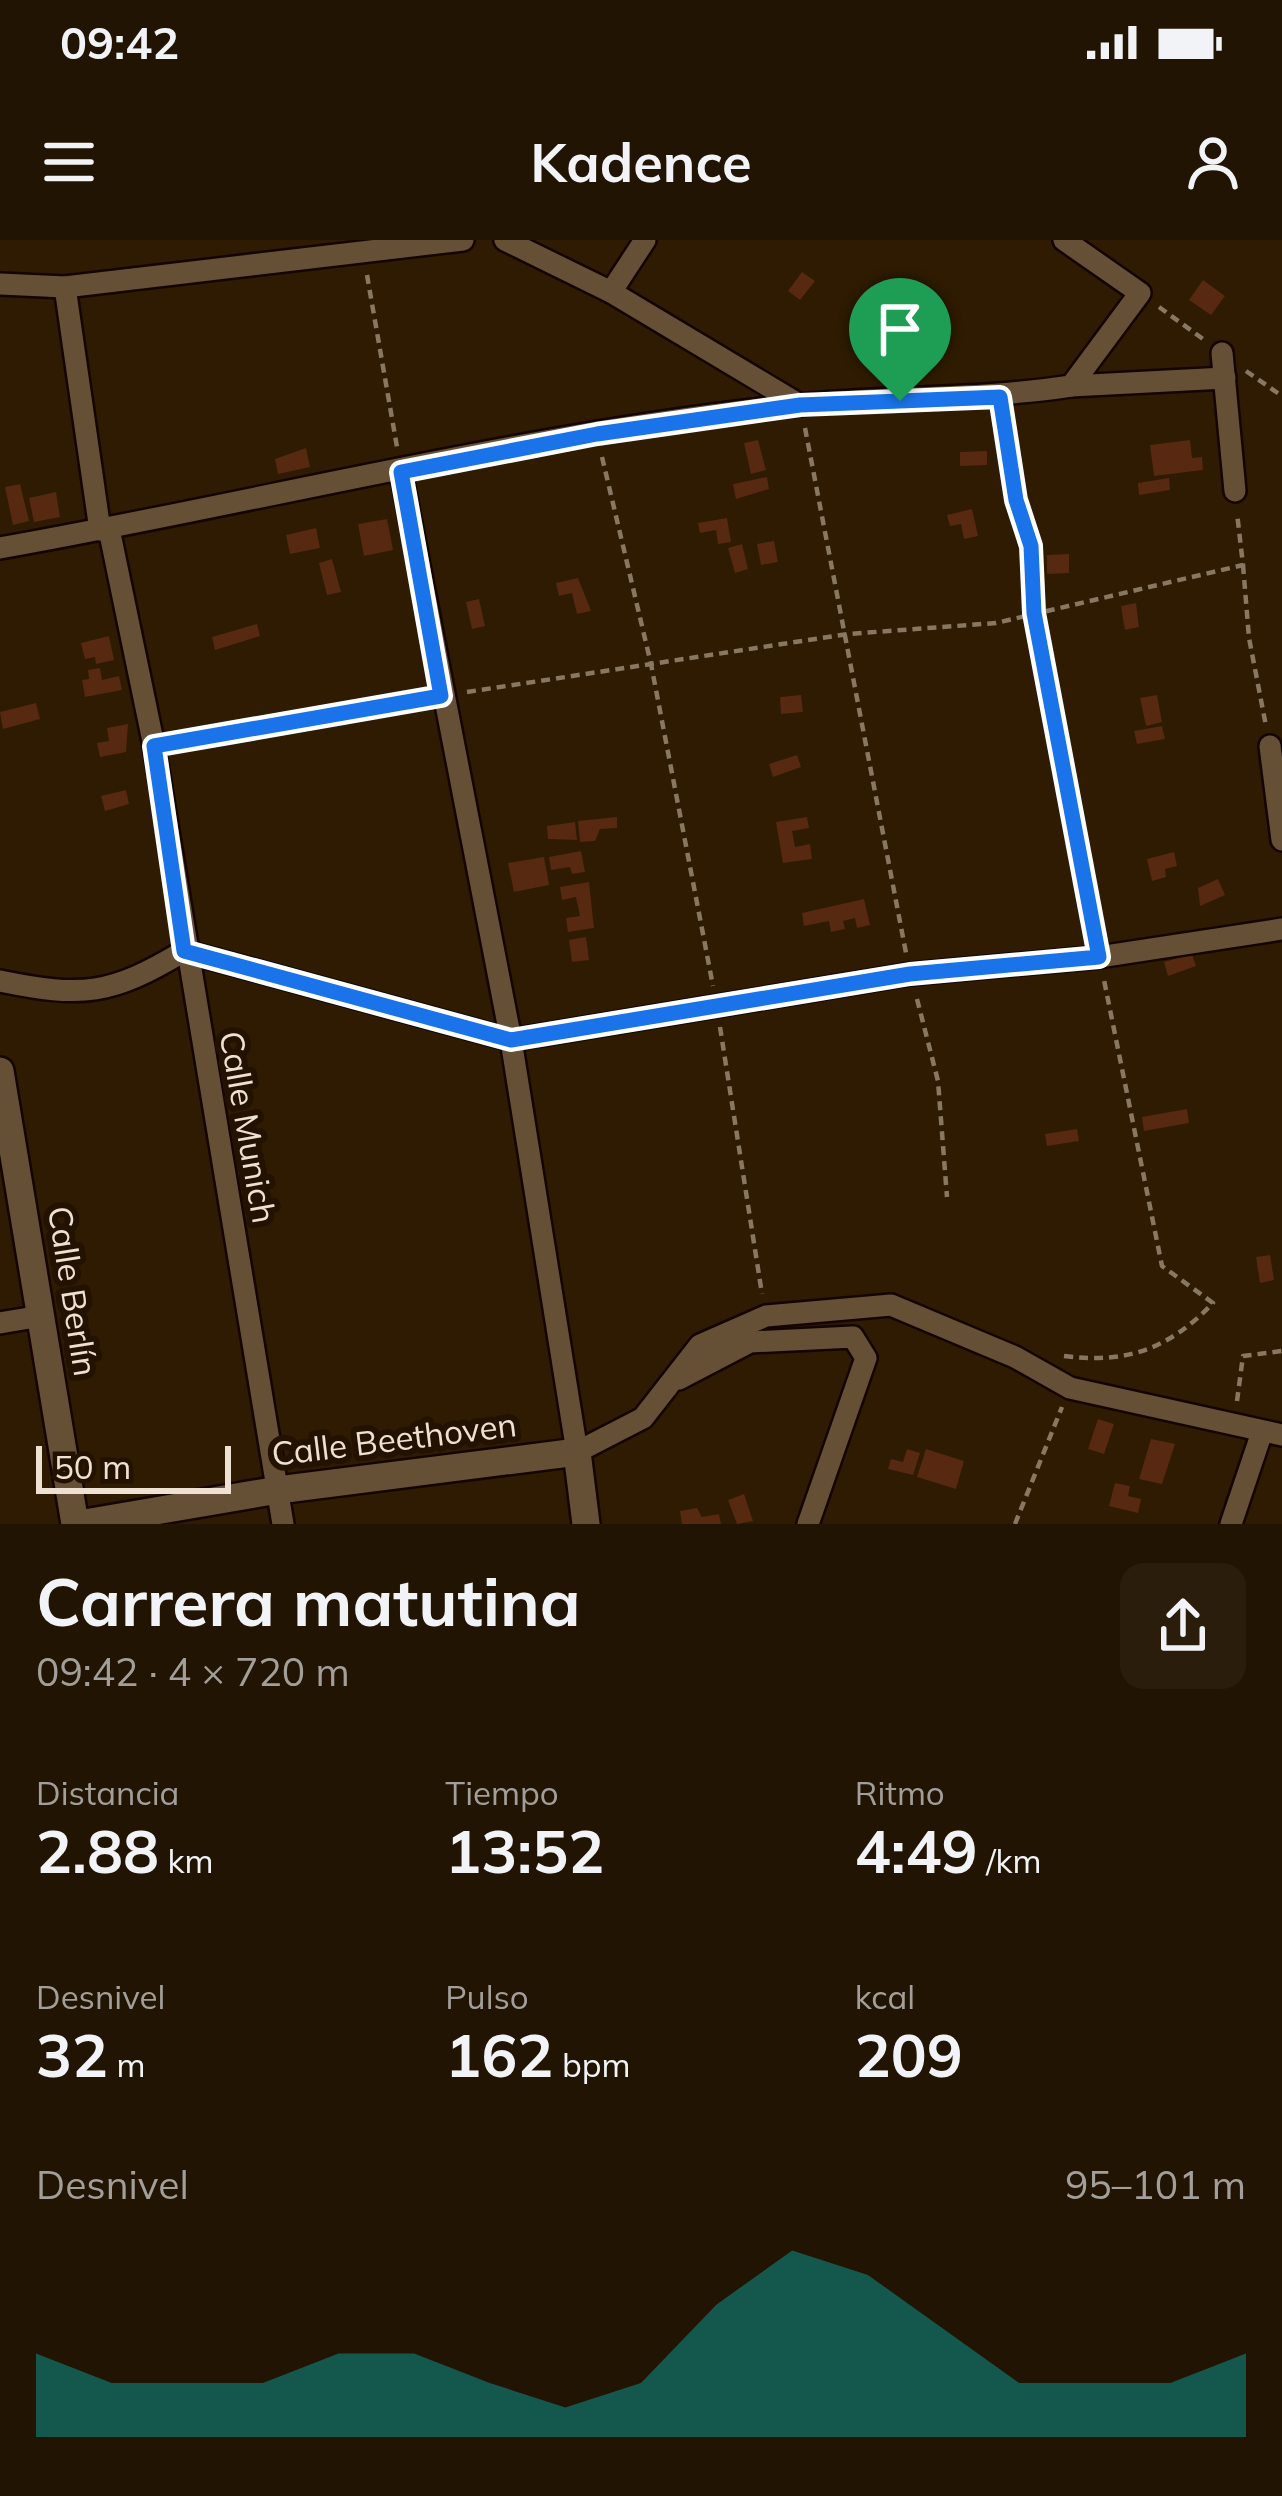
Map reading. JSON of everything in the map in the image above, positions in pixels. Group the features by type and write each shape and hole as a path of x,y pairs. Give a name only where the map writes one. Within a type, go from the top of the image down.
{"street":[{"path":"0,284 64,286 463,240"},
{"path":"505,240 610,292 800,405"},
{"path":"610,292 645,240"},
{"path":"1064,240 1140,293 1071,386"},
{"name":"Calle Munich","path":"64,286 105,529 154,746 184,951 283,1524"},
{"path":"1222,352 1235,491"},
{"path":"0,548 597,434 800,405 1000,397 1071,386 1225,379"},
{"path":"401,472 511,1040 586,1524"},
{"path":"1270,746 1282,840"},
{"path":"0,981 62,994 96,992 129,984 184,951 511,1040 910,974 1099,957 1282,929"},
{"name":"Calle Berlín","path":"0,1071 5,1135 77,1524"},
{"path":"577,1452 644,1418 700,1345 766,1316 891,1305 1015,1357 1070,1388 1272,1433 1231,1524"},
{"path":"0,1323 41,1316"},
{"path":"668,1385 749,1342 854,1337 866,1358 808,1524"},
{"name":"Calle Beethoven","path":"77,1524 278,1490 577,1452"}],"path":[{"path":"363,252 401,472"},
{"path":"1000,397 1016,500 1031,546 1034,613 1162,1266 1213,1304 1188,1330 1156,1350 1116,1359 1031,1352 1015,1357"},
{"path":"800,405 848,634 910,974 938,1081 947,1197"},
{"path":"597,434 651,664 717,1007 766,1316"},
{"path":"1235,491 1249,638 1270,746"},
{"path":"154,746 441,696 848,634 996,623 1243,566"},
{"path":"1202,1419 1238,1400 1243,1357 1282,1351"},
{"path":"1015,1524 1070,1388"}],"building":[{"path":"802,272 815,281 800,300 788,291"},
{"path":"1203,280 1225,296 1211,315 1189,300"},
{"path":"758,440 766,470 751,474 744,443"},
{"path":"1190,440 1192,458 1202,457 1203,470 1154,476 1150,445"},
{"path":"306,448 310,467 278,474 275,459"},
{"path":"987,451 987,465 960,466 960,452"},
{"path":"767,477 769,489 736,499 733,484"},
{"path":"1169,478 1170,490 1139,495 1138,483"},
{"path":"20,484 29,521 13,525 5,487"},
{"path":"56,492 60,517 34,522 29,498"},
{"path":"972,509 978,536 964,539 961,524 950,526 947,515"},
{"path":"727,518 731,542 718,544 716,530 700,533 698,523"},
{"path":"387,519 393,550 364,556 358,524"},
{"path":"316,528 320,548 290,554 286,535"},
{"path":"774,541 778,562 761,565 757,544"},
{"path":"742,544 748,569 735,573 728,548"},
{"path":"1069,554 1069,573 1047,574 1047,555"},
{"path":"332,559 341,592 327,595 319,563"},
{"path":"578,578 591,611 577,614 572,593 559,596 556,583"},
{"path":"479,599 485,626 472,629 466,602"},
{"path":"1136,603 1139,627 1125,630 1121,606"},
{"path":"257,624 260,636 215,650 212,637"},
{"path":"109,636 114,660 96,664 95,657 85,659 81,643"},
{"path":"100,668 102,680 119,676 122,690 85,697 82,680 89,679 88,670"},
{"path":"801,695 803,712 781,714 780,697"},
{"path":"1157,695 1162,722 1146,726 1140,698"},
{"path":"36,703 40,719 3,729 0,712"},
{"path":"128,724 126,752 100,757 97,743 109,741 107,728"},
{"path":"1162,726 1165,739 1137,744 1134,731"},
{"path":"797,755 801,767 773,777 769,764"},
{"path":"126,790 129,804 105,811 101,796"},
{"path":"617,817 617,828 600,829 595,841 580,842 578,821"},
{"path":"807,817 809,828 792,831 795,847 810,844 812,859 783,863 776,822"},
{"path":"575,822 577,840 548,839 547,826"},
{"path":"581,851 585,872 572,874 570,867 551,870 549,857"},
{"path":"1174,852 1177,866 1165,869 1166,877 1152,881 1147,859"},
{"path":"544,857 549,885 514,892 508,863"},
{"path":"1218,879 1225,895 1200,906 1198,888"},
{"path":"589,882 594,928 568,932 566,918 580,916 576,897 562,900 560,887"},
{"path":"864,899 870,925 857,928 855,918 843,921 845,929 831,932 829,921 804,926 802,913"},
{"path":"586,937 589,960 572,962 569,940"},
{"path":"1192,954 1196,966 1168,976 1164,962"},
{"path":"1187,1109 1189,1123 1144,1131 1142,1117"},
{"path":"1077,1129 1079,1141 1047,1146 1045,1134"},
{"path":"1270,1255 1274,1280 1260,1283 1256,1257"},
{"path":"1098,1419 1114,1424 1104,1454 1088,1449"},
{"path":"1151,1439 1175,1444 1162,1484 1139,1479"},
{"path":"907,1449 920,1453 913,1475 888,1469 891,1459 903,1462"},
{"path":"926,1449 964,1461 956,1489 917,1477"},
{"path":"1115,1483 1130,1486 1128,1496 1141,1499 1138,1513 1109,1506"},
{"path":"744,1494 753,1521 737,1524 728,1500"},
{"path":"697,1508 702,1517 719,1514 721,1524 682,1524 680,1511"}],"route":[{"path":"1000,397 1016,500 1031,546 1034,613 1099,957 910,974 511,1040 184,951 154,746 441,696 401,472 597,434 800,405 900,401 1000,397"}]}
